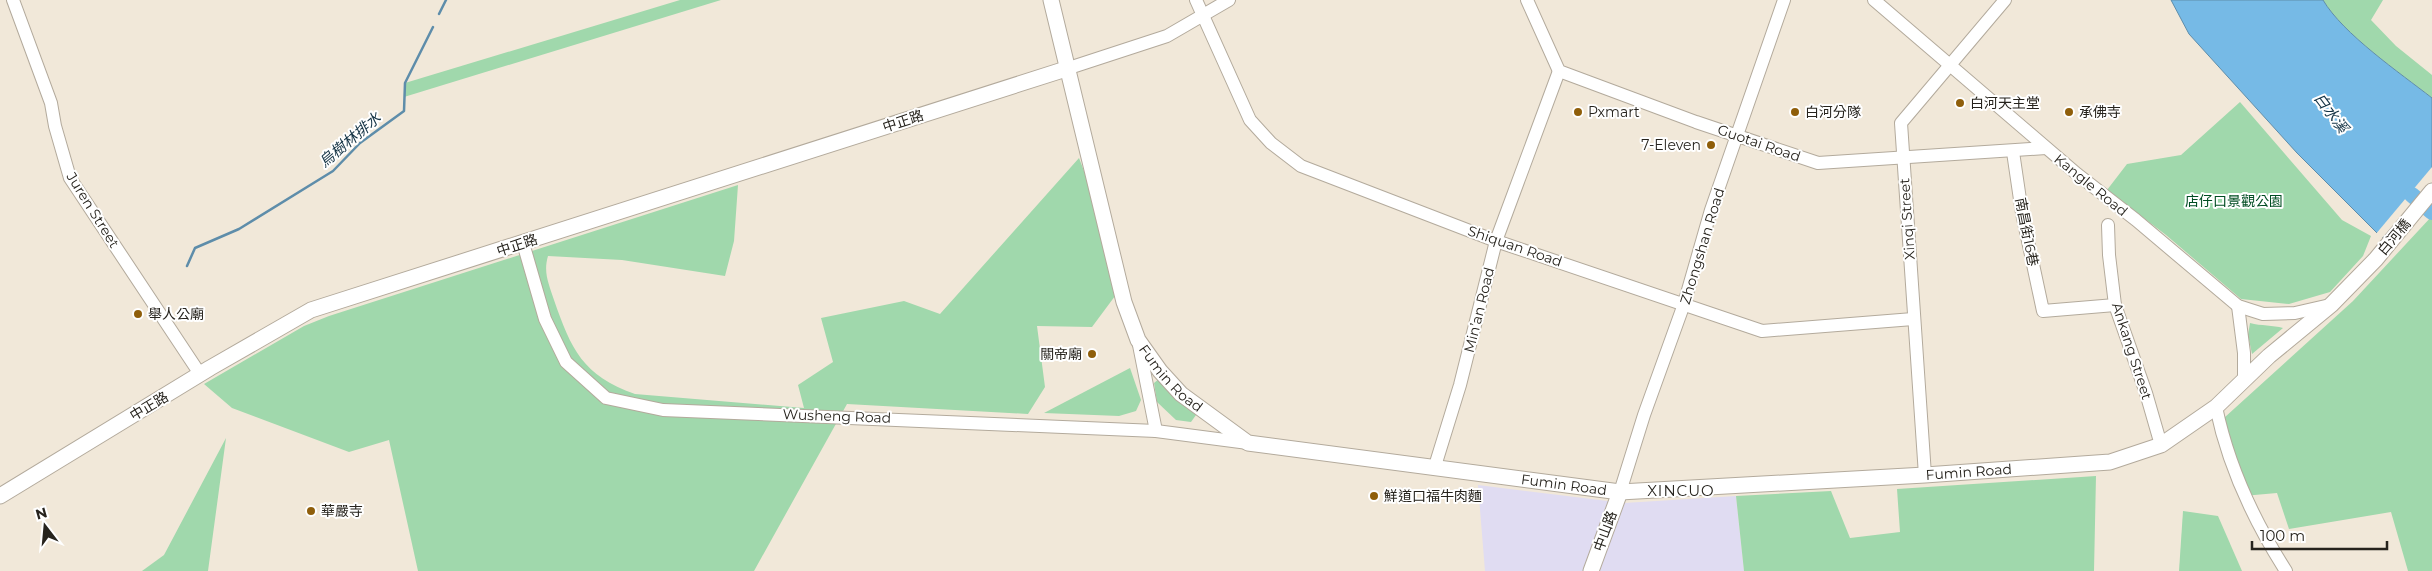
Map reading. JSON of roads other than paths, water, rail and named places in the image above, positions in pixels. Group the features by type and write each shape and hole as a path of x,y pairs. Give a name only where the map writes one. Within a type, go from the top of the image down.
{"main road":[{"name":"Fumin Road","path":"1051,0 1069,68 1124,302 1138,340 1160,371 1181,394 1248,443 1435,466 1620,492 1925,475 2110,462 2161,445 2216,407 2244,379 2331,305"},
{"name":"中正路","path":"0,496 200,374 312,310 1069,68"},
{"name":"白河橋","path":"2331,305 2376,259 2432,191"},
{"name":"中山路","path":"1591,571 1620,492"}],"street":[{"name":"Juren Street","path":"13,0 51,102 55,126 70,178 200,374"},
{"name":"Shiquan Road","path":"1196,0 1242,106 1250,120 1281,153 1301,166 1496,241 1762,331 1913,320"},
{"path":"1069,68 1167,36 1229,0"},
{"path":"1527,0 1559,71"},
{"name":"Zhongshan Road","path":"1620,492 1644,415 1684,304 1711,210 1784,0"},
{"name":"Kangle Road","path":"1874,0 2046,148 2238,306 2263,314 2287,313 2331,305"},
{"name":"Xinqi Street","path":"1925,475 1902,158 1902,123 2005,0"},
{"name":"Guotai Road","path":"1559,71 1818,163 2013,152 2046,148"},
{"name":"Min’an Road","path":"1435,466 1460,385 1496,241 1559,71"},
{"name":"南昌街16巷","path":"2013,152 2022,213 2043,311 2115,305"},
{"name":"Ankang Street","path":"2108,225 2109,255 2115,305 2146,393 2161,445"},
{"name":"Wusheng Road","path":"523,243 545,319 566,362 606,398 663,410 1156,430 1248,443"},
{"path":"2238,306 2244,353 2244,379"},
{"path":"1138,340 1156,430"},
{"path":"2216,407 2222,438 2259,527 2286,571"}],"water":[{"path":"2171,0 2323,0 2332,13 2358,39 2432,98 2432,181 2382,238 2297,153 2189,34"}],"waterway":[{"name":"烏樹林排水","path":"439,14 446,0"},
{"name":"烏樹林排水","path":"187,266 195,248 239,229 333,171 360,143 404,111 405,83 433,27"},
{"name":"白水溪","path":"2412,195 2432,212"}],"place":[{"name":"白河天主堂","path":"1960,103"},
{"name":"Pxmart","path":"1578,112"},
{"name":"白河分隊","path":"1795,112"},
{"name":"承佛寺","path":"2069,112"},
{"name":"7-Eleven","path":"1711,145"},
{"name":"舉人公廟","path":"138,314"},
{"name":"關帝廟","path":"1092,354"},
{"name":"鮮道口福牛肉麵","path":"1374,496"},
{"name":"華嚴寺","path":"311,511"}],"district":[{"name":"XINCUO","path":"1681,491"}],"park label":[{"name":"店仔口景觀公園","path":"2234,201"}]}
